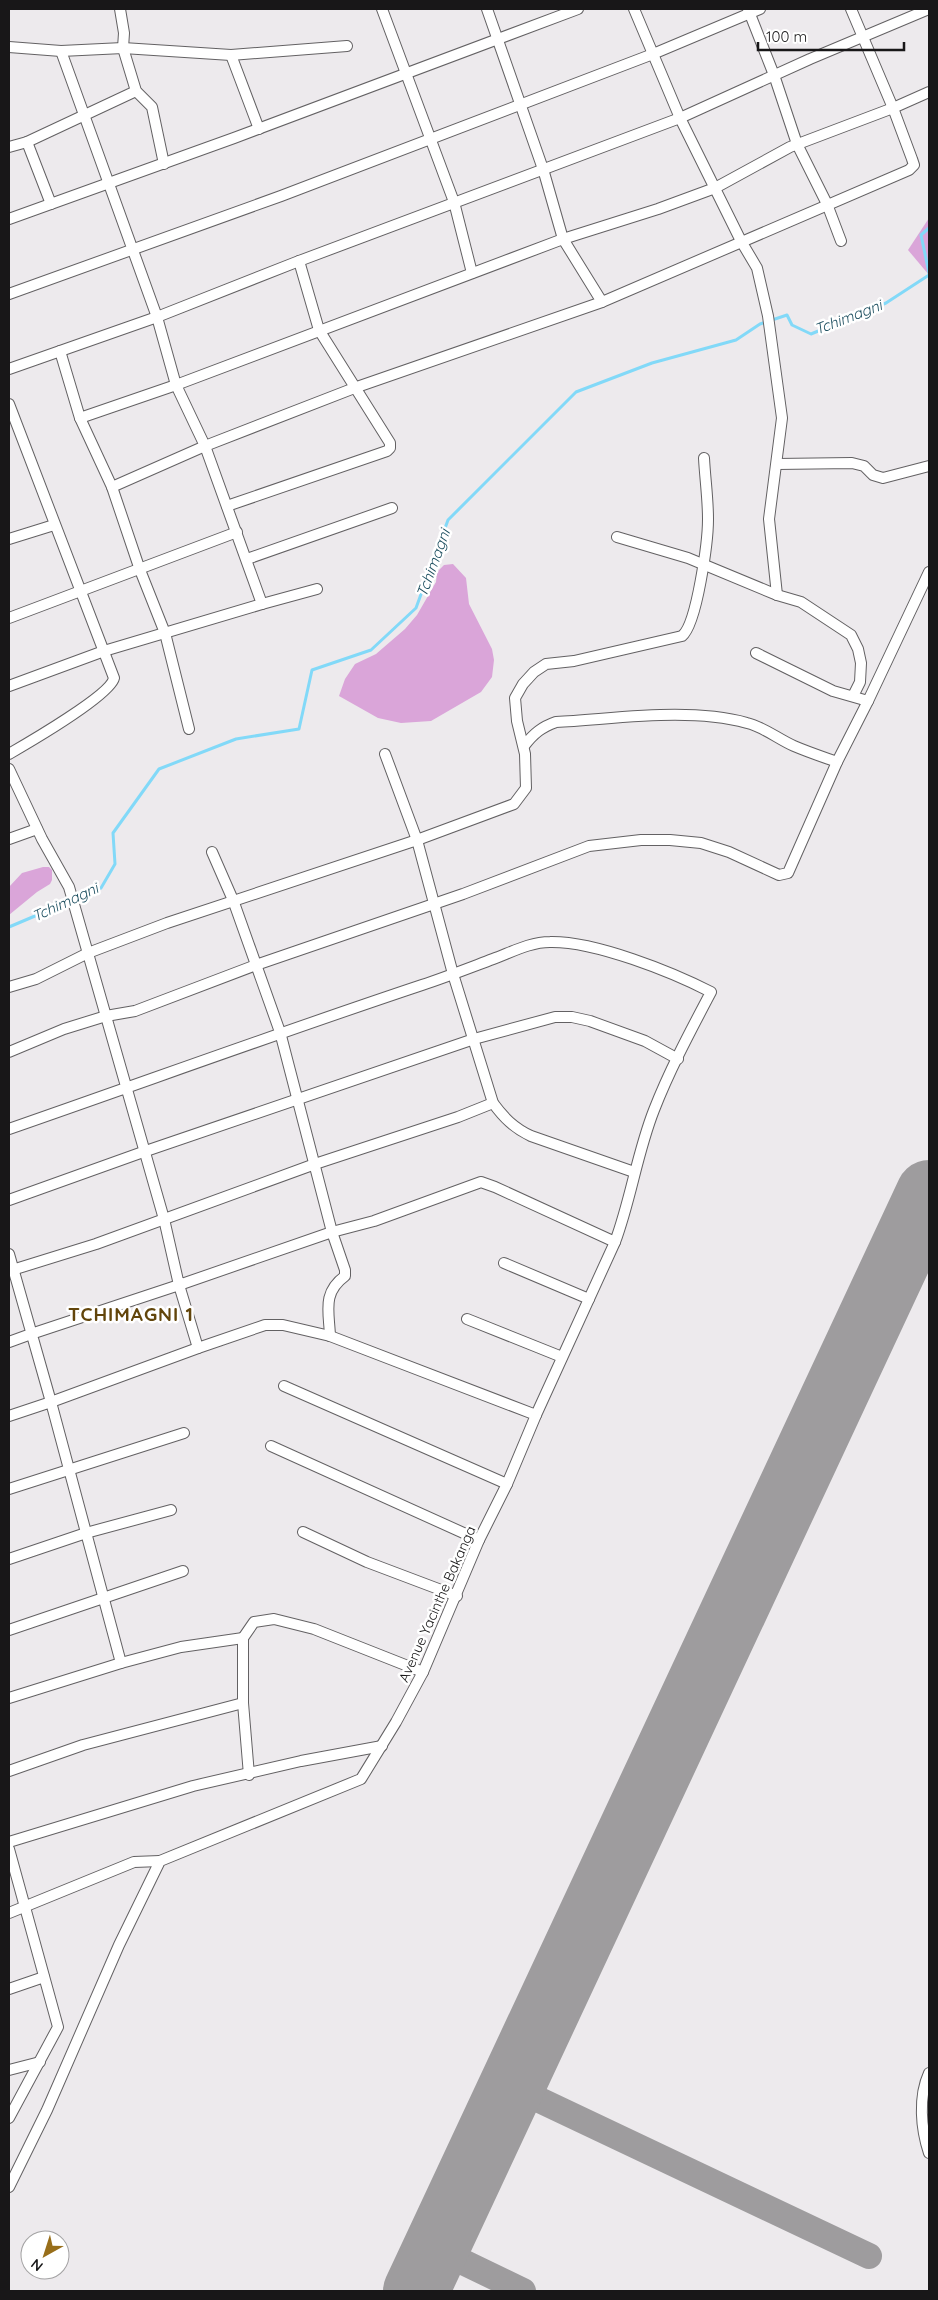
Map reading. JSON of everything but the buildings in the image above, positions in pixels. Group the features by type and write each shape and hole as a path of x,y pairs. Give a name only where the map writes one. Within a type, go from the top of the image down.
{"street":[{"path":"120,9 124,33 123,48 136,90 152,107 164,164"},
{"path":"382,9 454,202 472,273"},
{"path":"487,9 543,169 563,239 602,302"},
{"path":"9,219 259,129 496,38 578,9"},
{"path":"634,9 680,118 741,241 757,268 768,316 782,418 769,519 777,595"},
{"path":"9,294 281,196 653,54 749,11 760,9"},
{"path":"112,486 205,446 357,387 602,302 909,170 914,165 893,108 851,9"},
{"path":"9,369 157,317 299,260 680,118 774,75 929,9"},
{"path":"749,11 774,75 797,144 827,204 841,241"},
{"path":"9,48 61,51 123,48 231,55 347,46"},
{"path":"61,51 157,317 176,385 205,446 262,604"},
{"path":"231,55 259,129"},
{"path":"9,146 26,142 136,90"},
{"path":"80,418 176,385 563,239 658,209 715,188 797,144 893,108 929,92"},
{"path":"26,142 51,204"},
{"path":"227,506 387,451 390,448 390,443 357,387 319,330 299,260"},
{"path":"60,351 80,418 112,486 140,570 165,633 189,729"},
{"path":"9,404 114,678 109,688 64,720 9,754"},
{"path":"9,987 36,979 88,953 233,900 417,840 514,804 526,788 524,746 517,721 515,698 523,684 534,672 546,664 583,659 682,636 690,626 703,564 708,520 704,458"},
{"path":"777,464 852,463 864,466 873,475 883,478 929,466"},
{"path":"247,559 392,508"},
{"path":"9,539 54,525"},
{"path":"9,618 237,532"},
{"path":"617,537 703,564 777,595 801,602 851,635 858,649 860,663 860,682 854,696"},
{"path":"9,1052 64,1029 106,1016 135,1011 256,965 433,905 589,846 616,842 670,840 701,843 729,852 784,876 788,873 837,762 929,572"},
{"path":"9,686 104,651 317,589"},
{"path":"756,653 833,691 868,701"},
{"path":"524,746 538,730 556,722 661,716 702,716 745,722 763,728 794,746 837,762"},
{"path":"9,1129 280,1032 453,974 534,943 562,942 626,958 672,974 711,992 654,1109 634,1172 516,1129 504,1118 493,1103 453,974 433,905 417,840 385,754"},
{"path":"9,769 37,829 69,887 143,1152 164,1219 179,1285 198,1348"},
{"path":"9,839 37,829"},
{"path":"212,852 233,900 280,1032 332,1232 345,1270 345,1276 330,1292 328,1301 330,1336"},
{"path":"9,1200 143,1152 474,1039 555,1017 572,1017 645,1041 678,1059"},
{"path":"11,1270 96,1244 315,1164 458,1117 493,1103"},
{"name":"Avenue Yacinthe Bakanga","path":"160,1861 361,1779 382,1746 423,1672 457,1596 479,1540 508,1484 536,1415 622,1223 634,1172"},
{"path":"9,1342 332,1232 374,1221 481,1182 614,1242"},
{"path":"9,1254 11,1270 51,1402 121,1662"},
{"path":"504,1263 589,1299"},
{"path":"467,1319 562,1357"},
{"path":"9,1416 265,1325 283,1325 330,1336 536,1415"},
{"path":"284,1386 508,1484"},
{"path":"9,1489 184,1433"},
{"path":"271,1446 479,1540"},
{"path":"9,1559 86,1533 171,1510"},
{"path":"303,1532 367,1562 457,1596"},
{"path":"9,1630 183,1571"},
{"path":"249,1774 242,1703 243,1638 254,1622 274,1619 314,1629 423,1672"},
{"path":"9,1698 121,1662 181,1646 243,1638"},
{"path":"9,1770 83,1745 242,1703"},
{"path":"9,1842 193,1786 301,1761 382,1746"},
{"path":"9,1849 58,2027 9,2118"},
{"path":"9,1913 134,1862 160,1861 119,1944 47,2110 9,2187"},
{"path":"9,1988 44,1977"},
{"path":"9,2070 40,2062"},
{"path":"929,2074 923,2091 923,2127 929,2153"}],"shaded area":[{"path":"929,218 929,275 908,250"},
{"path":"453,564 466,578 469,604 492,649 494,660 492,677 481,692 431,721 401,723 378,718 339,696 345,679 355,664 376,654 405,629 417,615 436,582 437,572 444,565"},
{"path":"49,867 52,870 50,884 9,915 9,887 22,873"}],"waterway":[{"name":"Tchimagni","path":"929,228 921,235 929,273"},
{"name":"Tchimagni","path":"9,927 101,888 115,864 113,833 159,769 236,739 299,729 312,670 371,650 416,608 448,520 576,392 652,363 736,340 760,324 787,315 792,325 811,334 886,303 929,275"}],"taxiway":[{"path":"512,2087 869,2256"},
{"path":"436,2249 523,2291"}],"runway":[{"path":"416,2291 929,1193"}],"district":[{"name":"TCHIMAGNI 1","path":"131,1314"}]}
